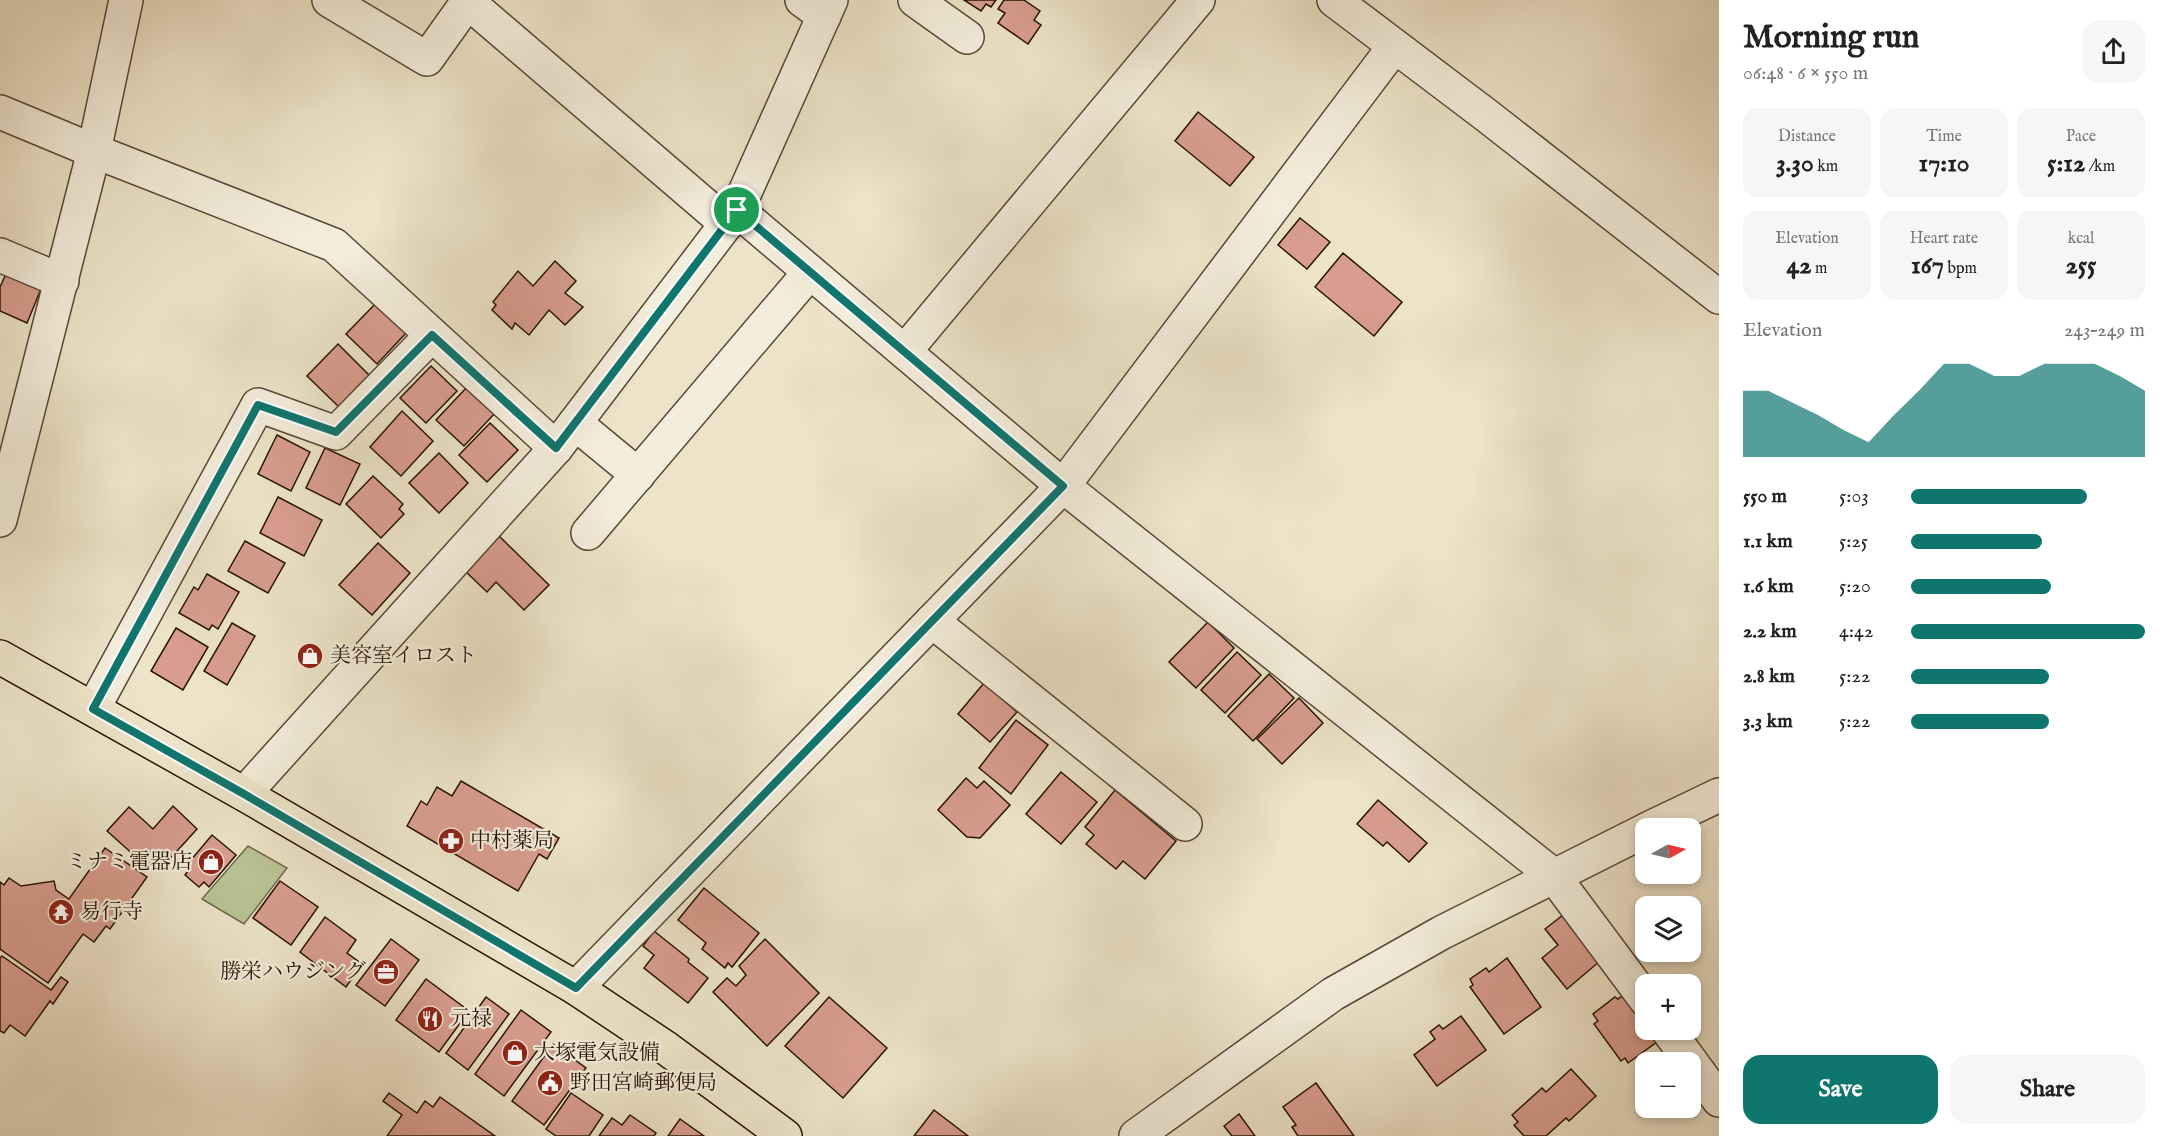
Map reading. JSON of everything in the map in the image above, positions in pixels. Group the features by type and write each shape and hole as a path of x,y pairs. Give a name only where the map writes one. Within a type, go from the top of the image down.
{"main road":[{"path":"0,657 244,794 576,988 666,1048 785,1136"}],"street":[{"path":"0,520 94,152 126,0"},
{"path":"329,0 427,59 468,1 732,217 810,272 1063,486 1553,875 1635,985"},
{"path":"915,0 967,37"},
{"path":"905,351 1198,0"},
{"path":"1334,0 1719,297"},
{"path":"244,794 565,436 732,217 819,5"},
{"path":"576,988 1063,486 1394,47"},
{"path":"0,112 94,152 334,245 432,335 565,436 638,475"},
{"path":"0,255 62,281"},
{"path":"588,533 810,272"},
{"path":"93,709 258,405 336,432 432,335"},
{"path":"932,621 1185,824"},
{"path":"1671,818 1719,795"},
{"path":"1136,1136 1333,994 1442,933 1635,835"},
{"path":"1675,1040 1719,1100"}],"green space":[{"path":"248,846 287,868 244,924 202,899"}],"building":[{"path":"964,0 996,0 991,7 986,4 981,11"},
{"path":"1004,0 1024,0 1040,11 1034,20 1041,25 1028,44 998,23 1005,13 998,9"},
{"path":"1198,112 1254,157 1230,186 1175,141"},
{"path":"1300,218 1330,242 1307,269 1278,245"},
{"path":"1343,253 1402,302 1374,336 1315,287"},
{"path":"555,261 576,281 565,293 583,307 565,325 549,310 529,335 515,323 512,329 492,310 496,305 493,302 518,271 533,286"},
{"path":"6,274 41,289 27,323 0,311 0,287"},
{"path":"377,302 407,332 377,364 346,334"},
{"path":"338,344 370,376 339,407 307,376"},
{"path":"431,366 457,391 426,423 400,398"},
{"path":"468,386 496,412 464,446 436,420"},
{"path":"402,411 433,441 401,476 370,447"},
{"path":"490,423 518,450 487,482 459,455"},
{"path":"277,435 310,452 291,491 258,474"},
{"path":"325,448 360,464 340,505 306,488"},
{"path":"439,453 468,483 439,513 409,483"},
{"path":"373,476 403,504 399,509 404,514 381,538 346,504"},
{"path":"278,497 322,520 304,556 260,533"},
{"path":"498,535 549,585 524,610 496,582 487,592 464,570"},
{"path":"245,541 285,563 268,593 228,571"},
{"path":"378,543 410,573 372,615 339,585"},
{"path":"207,574 239,592 218,629 212,625 209,630 179,613 194,587 198,590"},
{"path":"1208,622 1234,648 1196,688 1169,662"},
{"path":"232,623 255,636 227,685 204,671"},
{"path":"176,628 208,647 183,690 151,671"},
{"path":"1237,652 1261,675 1225,713 1201,690"},
{"path":"1269,674 1294,698 1253,741 1228,716"},
{"path":"984,683 1017,712 990,742 958,714"},
{"path":"1299,698 1323,723 1282,764 1257,739"},
{"path":"1016,720 1048,745 1011,794 979,768"},
{"path":"1061,772 1097,802 1061,844 1026,814"},
{"path":"966,778 977,788 984,781 1010,805 980,838 967,837 938,810"},
{"path":"461,781 559,838 547,859 539,854 518,891 407,826 421,801 427,805 437,787 452,796"},
{"path":"1115,790 1176,841 1145,879 1123,861 1116,869 1086,844 1094,835 1085,827"},
{"path":"1378,800 1427,843 1409,862 1387,842 1383,846 1357,824"},
{"path":"173,806 197,829 159,871 141,855 136,857 107,831 129,807 153,829"},
{"path":"212,835 236,855 209,887 204,882 199,887 185,875 188,871 185,867"},
{"name":"易行寺","path":"105,848 147,877 110,929 106,926 94,942 83,934 48,983 0,949 0,882 4,885 9,878 21,886 54,881 56,890 69,899"},
{"path":"280,881 318,907 291,945 253,918"},
{"path":"704,888 759,933 732,967 728,963 725,968 702,949 706,943 678,920"},
{"path":"1563,915 1600,961 1567,989 1542,958 1558,945 1545,929"},
{"path":"325,917 356,940 347,953 362,964 346,987 300,952"},
{"path":"654,931 689,959 688,962 708,978 688,1003 644,968 654,955 643,946"},
{"path":"391,939 419,960 385,1006 356,985"},
{"path":"765,939 819,993 767,1046 713,992 727,978 736,986 746,975 739,966"},
{"path":"2,956 51,990 61,977 68,982 53,1004 50,1001 25,1036 10,1025 4,1033 0,1031 0,958"},
{"path":"1507,958 1541,1007 1504,1034 1470,987 1473,985 1470,979 1486,968 1489,972"},
{"path":"426,979 469,1011 439,1052 396,1020"},
{"path":"1623,995 1629,997 1635,1005 1635,1040 1660,1040 1643,1052 1635,1052 1635,1058 1628,1063 1625,1058 1621,1061 1594,1024 1598,1021 1593,1014 1615,997 1618,999"},
{"path":"486,997 509,1014 468,1070 446,1053"},
{"path":"829,997 887,1048 843,1098 785,1046"},
{"path":"521,1010 551,1032 504,1096 475,1074"},
{"path":"1461,1016 1486,1050 1437,1086 1414,1055 1435,1039 1430,1032 1439,1025 1443,1029"},
{"path":"553,1044 586,1068 544,1125 512,1101"},
{"path":"1571,1069 1596,1096 1569,1121 1566,1118 1546,1136 1524,1136 1514,1125 1518,1122 1512,1115 1542,1088 1546,1092"},
{"path":"1316,1083 1354,1136 1298,1136 1292,1127 1296,1125 1283,1107"},
{"path":"389,1093 417,1113 425,1101 433,1107 440,1097 495,1136 387,1136 402,1115 383,1101"},
{"path":"571,1093 603,1115 589,1136 556,1136 546,1129"},
{"path":"934,1110 968,1136 914,1136"},
{"path":"1239,1114 1255,1136 1232,1136 1224,1126"},
{"path":"630,1115 656,1133 654,1136 599,1136 612,1118 622,1125"},
{"path":"680,1119 704,1136 668,1136"}],"place":[{"name":"美容室イロスト","path":"310,656"},
{"name":"中村薬局","path":"451,841"},
{"name":"ミナミ電器店","path":"211,862"},
{"name":"易行寺","path":"61,912"},
{"name":"勝栄ハウジング","path":"386,972"},
{"name":"元禄","path":"430,1019"},
{"name":"大塚電気設備","path":"515,1053"},
{"name":"野田宮崎郵便局","path":"550,1083"}],"route":[{"path":"737,210 1063,486 576,988 244,794 93,709 258,405 336,432 432,335 556,448 737,210"}]}
